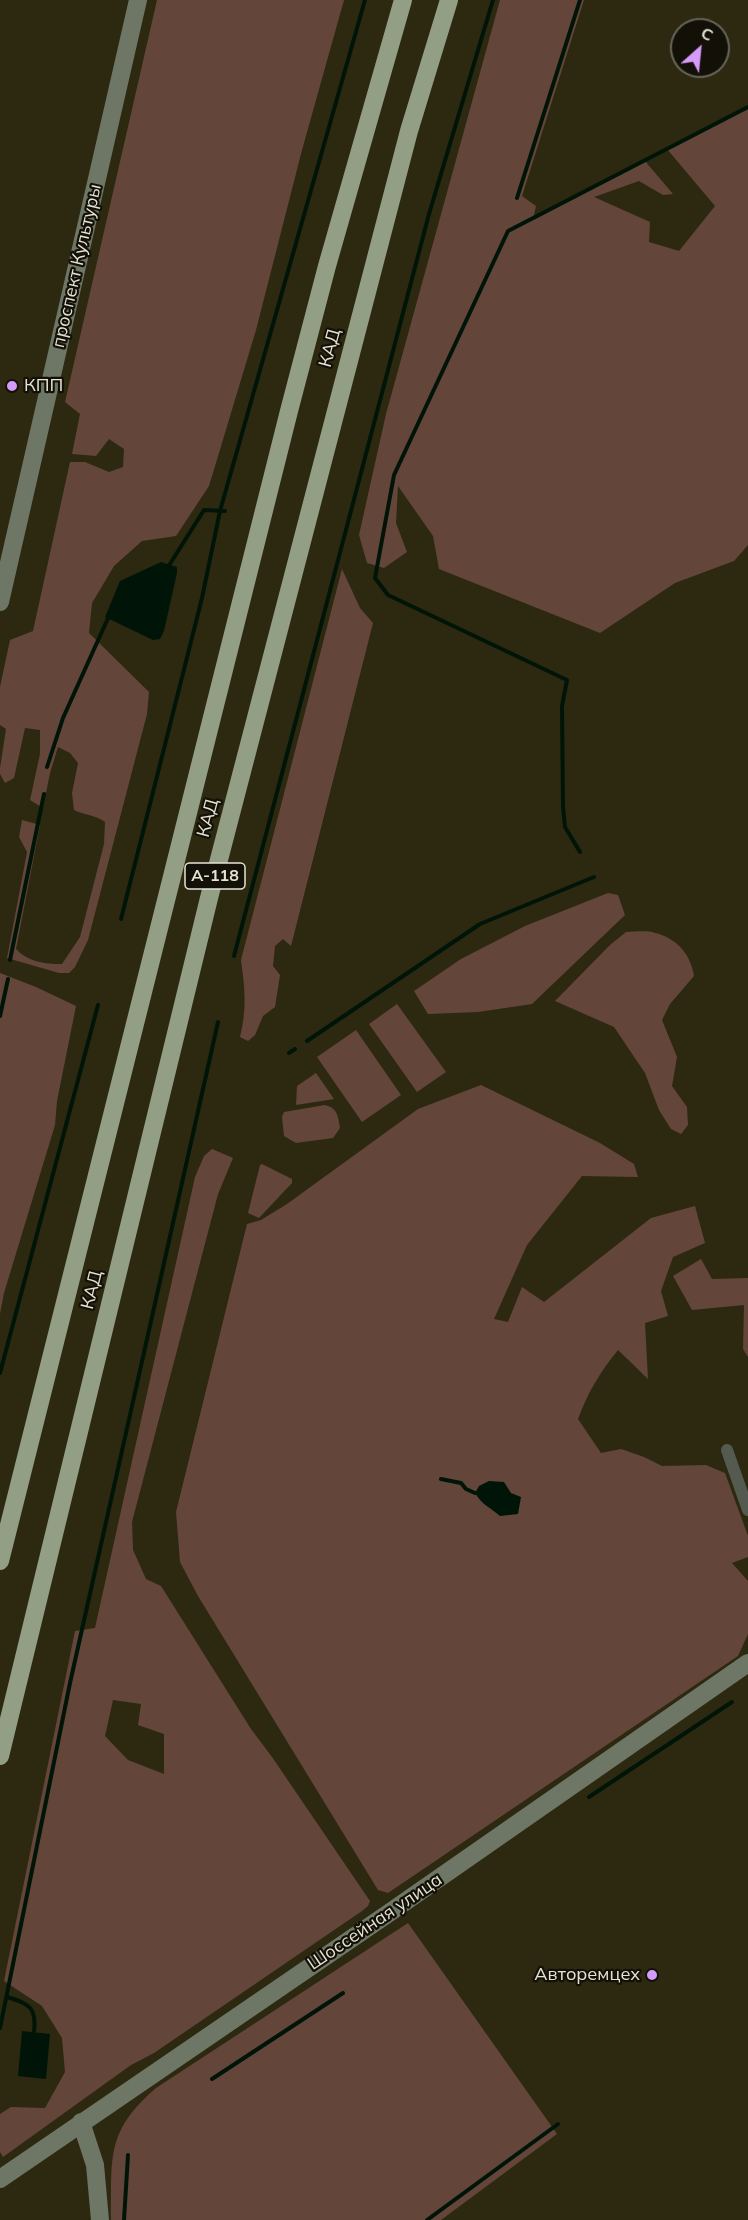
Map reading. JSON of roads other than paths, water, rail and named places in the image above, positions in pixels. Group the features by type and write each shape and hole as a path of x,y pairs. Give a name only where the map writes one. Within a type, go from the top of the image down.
{"highway":[{"name":"КАД","path":"0,1561 291,400 336,232 403,0"},
{"name":"КАД","path":"0,1756 209,898 409,131 449,0"}],"main road":[{"name":"проспект Культуры","path":"0,602 138,0"},
{"name":"Шоссейная улица","path":"0,2179 746,1668"},
{"path":"81,2122 95,2164 100,2220"}],"street":[{"path":"728,1450 748,1509"}],"waterway":[{"path":"121,919 202,598 220,511 365,0"},
{"path":"234,956 429,214 493,0"},
{"path":"517,198 580,0"},
{"path":"580,852 565,827 563,807 562,706 567,680 388,595 375,578 394,475 508,231 748,107"},
{"path":"168,567 204,510 225,511"},
{"path":"47,767 63,718 109,616"},
{"path":"10,960 44,794"},
{"path":"307,1041 480,924 594,877"},
{"path":"0,1016 8,979"},
{"path":"0,1373 98,1005"},
{"path":"0,2028 70,1683 218,1022"},
{"path":"289,1053 295,1049"},
{"path":"441,1479 461,1483 466,1489 475,1493"},
{"path":"589,1797 732,1702"},
{"path":"212,2079 343,1993"},
{"path":"7,1997 26,2004 30,2008 34,2017 34,2032"},
{"path":"427,2220 558,2124"},
{"path":"124,2220 128,2155"}],"place":[{"name":"КПП","path":"12,386"},
{"name":"Авторемцех","path":"652,1975"}]}
